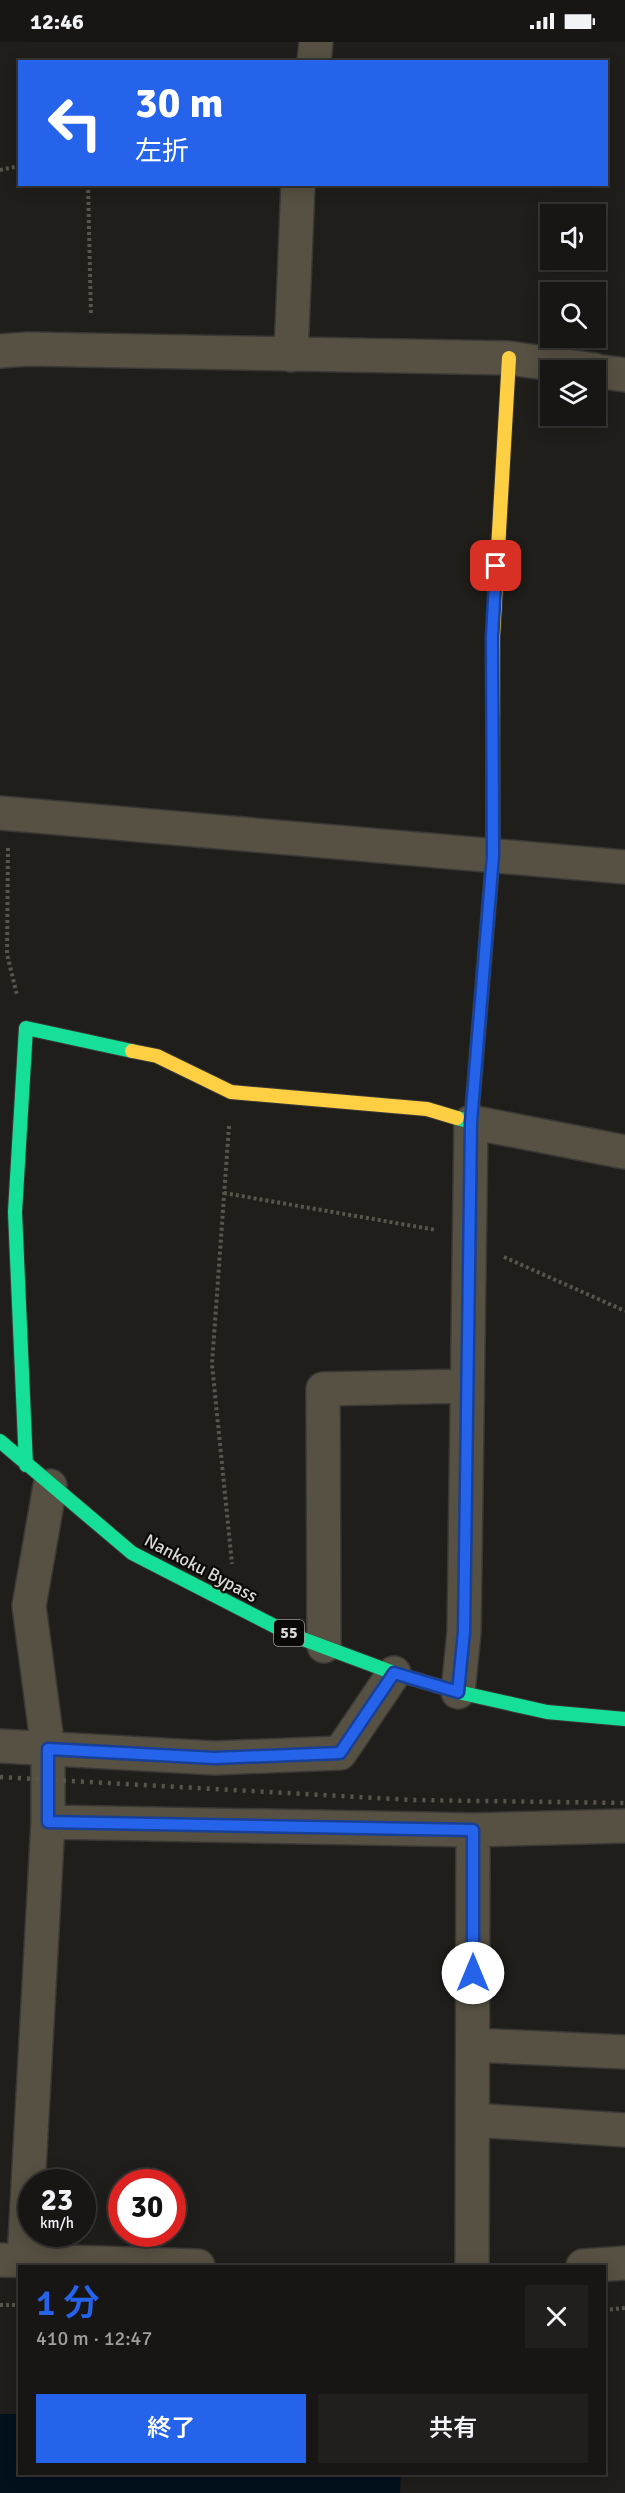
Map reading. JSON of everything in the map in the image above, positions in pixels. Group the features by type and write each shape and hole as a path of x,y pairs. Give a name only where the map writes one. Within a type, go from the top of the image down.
{"main road":[{"path":"38,1475 15,1212 26,1028 157,1056 231,1092 427,1110 471,1122 493,856 492,636 509,358"},
{"name":"Nankoku Bypass","path":"0,1441 132,1553 292,1635 394,1673 458,1692 547,1712 625,1719"}],"street":[{"path":"314,60 316,42"},
{"path":"291,355 298,186"},
{"path":"0,351 509,358 540,363"},
{"path":"606,372 625,375"},
{"path":"4,813 625,867"},
{"path":"458,1692 464,1632 471,1122 625,1152"},
{"path":"324,1647 323,1389 467,1386"},
{"path":"38,1475 29,1606 48,1749 48,1822 12,2260 167,2265"},
{"path":"0,1746 215,1758 340,1753 394,1673"},
{"path":"48,1822 473,1830 625,1826"},
{"path":"472,2265 473,1830"},
{"path":"473,2045 625,2052"},
{"path":"472,2120 625,2130"},
{"path":"597,2265 625,2263"}],"path":[{"path":"0,170 18,166"},
{"path":"88,186 92,351"},
{"path":"4,813 7,954 26,1028"},
{"path":"231,1092 212,1364 236,1606"},
{"path":"224,1193 432,1229 469,1241 625,1311"},
{"path":"0,2305 18,2306"},
{"path":"606,2310 625,2308"}],"water":[{"path":"0,2414 18,2414 18,2475 401,2475 400,2493 0,2493"}],"railway":[{"path":"0,1777 414,1800 625,1803"}],"traffic: fast":[{"path":"457,1118 471,1122 493,856 493,712"},
{"path":"26,1465 15,1212 26,1028 132,1051"},
{"path":"0,1441 132,1553 292,1635 394,1673 458,1692 547,1712 625,1719"}],"traffic: slow":[{"path":"493,712 493,636 509,358"},
{"path":"132,1051 157,1056 231,1092 427,1109 457,1118"}],"route":[{"path":"473,1973 473,1830 48,1822 48,1749 215,1758 340,1753 394,1673 458,1692 464,1632 471,1122 493,856 492,636 496,566"}]}
